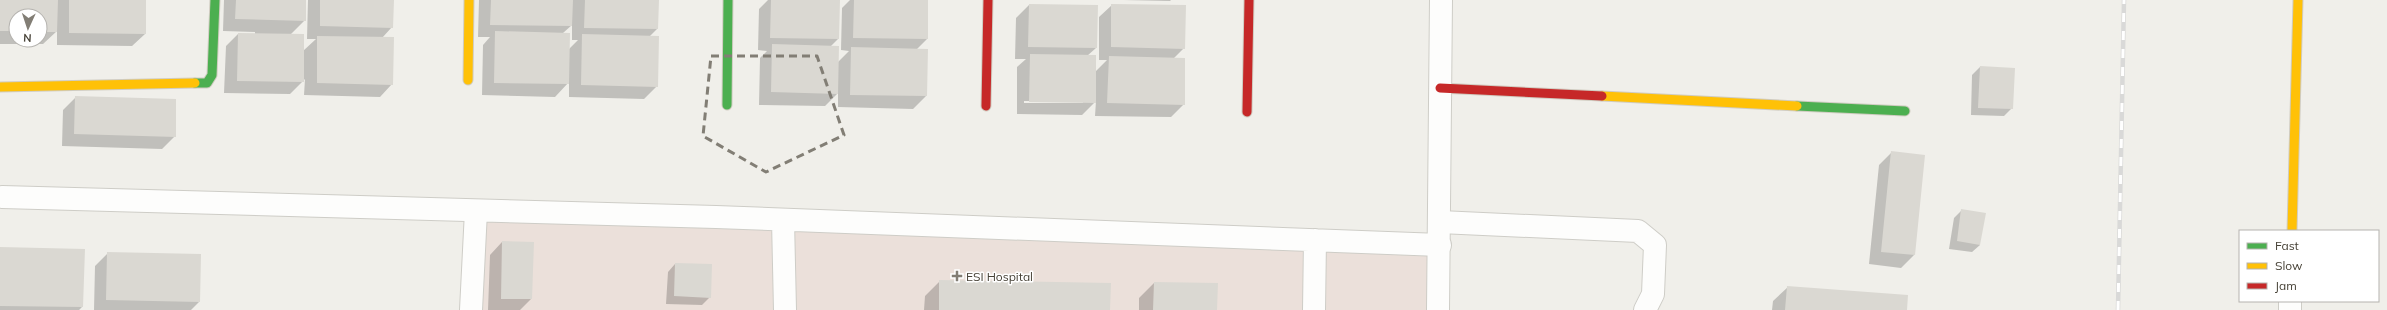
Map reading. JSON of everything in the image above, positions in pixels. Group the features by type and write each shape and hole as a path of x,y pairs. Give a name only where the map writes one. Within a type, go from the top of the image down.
{"street":[{"path":"0,87 207,84 212,75 215,0"},
{"path":"468,80 469,0"},
{"path":"727,104 728,0"},
{"path":"986,106 988,0"},
{"path":"1246,112 1249,0"},
{"path":"1438,310 1440,245 1440,0"},
{"path":"2292,230 2298,0"},
{"path":"1440,88 1905,111"},
{"path":"2,197 783,220 1440,245"},
{"path":"471,310 476,211"},
{"path":"783,220 785,310"},
{"path":"1440,222 1638,231 1655,245 1653,294 1644,310"},
{"path":"1314,310 1315,240"}],"highlighted area":[{"path":"711,56 817,56 844,135 766,172 703,136"}],"shaded area":[{"name":"ESI Hospital","path":"472,215 1445,242 1442,310 470,310"}],"building":[{"path":"0,0 58,0 57,32 48,32 48,8 8,8 8,31 0,31"},
{"path":"69,0 146,0 146,34 69,33"},
{"path":"236,0 306,0 306,21 235,19"},
{"path":"320,0 394,0 393,28 320,26"},
{"path":"491,0 573,0 572,26 490,25"},
{"path":"585,0 659,0 658,29 584,28"},
{"path":"771,0 840,0 839,39 770,38"},
{"path":"854,0 928,0 928,39 853,38"},
{"path":"1029,4 1098,5 1097,48 1028,47"},
{"path":"1111,4 1186,5 1185,49 1111,47"},
{"path":"495,31 570,33 569,84 494,83"},
{"path":"238,33 304,34 304,82 237,81"},
{"path":"582,34 659,36 658,87 581,85"},
{"path":"317,36 394,37 393,85 317,83"},
{"path":"772,44 839,46 838,94 771,92"},
{"path":"851,47 928,49 927,96 850,95"},
{"path":"1030,54 1096,55 1096,103 1029,102"},
{"path":"1109,56 1185,58 1185,105 1107,103"},
{"path":"1980,66 2015,68 2013,109 1978,108"},
{"path":"75,96 176,99 176,137 74,134"},
{"path":"1891,151 1925,155 1915,255 1881,252"},
{"path":"1961,209 1986,213 1980,245 1957,241"},
{"path":"502,241 534,242 532,299 501,299"},
{"path":"0,247 85,249 83,307 0,306"},
{"path":"107,252 201,254 200,302 106,300"},
{"path":"675,263 712,264 711,298 674,296"},
{"path":"939,280 1111,283 1110,310 939,310"},
{"path":"1154,282 1218,283 1217,310 1153,310"},
{"path":"1787,286 1908,295 1907,310 1785,310"}],"railway":[{"path":"2118,310 2124,0"}],"traffic: fast":[{"path":"195,83 207,83 212,75 215,0"},
{"path":"727,105 728,0"},
{"path":"1797,106 1905,111"}],"traffic: slow":[{"path":"468,80 469,0"},
{"path":"2292,230 2298,0"},
{"path":"0,87 195,83"},
{"path":"1602,96 1797,106"}],"traffic: jam":[{"path":"986,106 988,0"},
{"path":"1247,112 1249,0"},
{"path":"1440,88 1602,96"}],"place":[{"name":"ESI Hospital","path":"957,276"}]}
